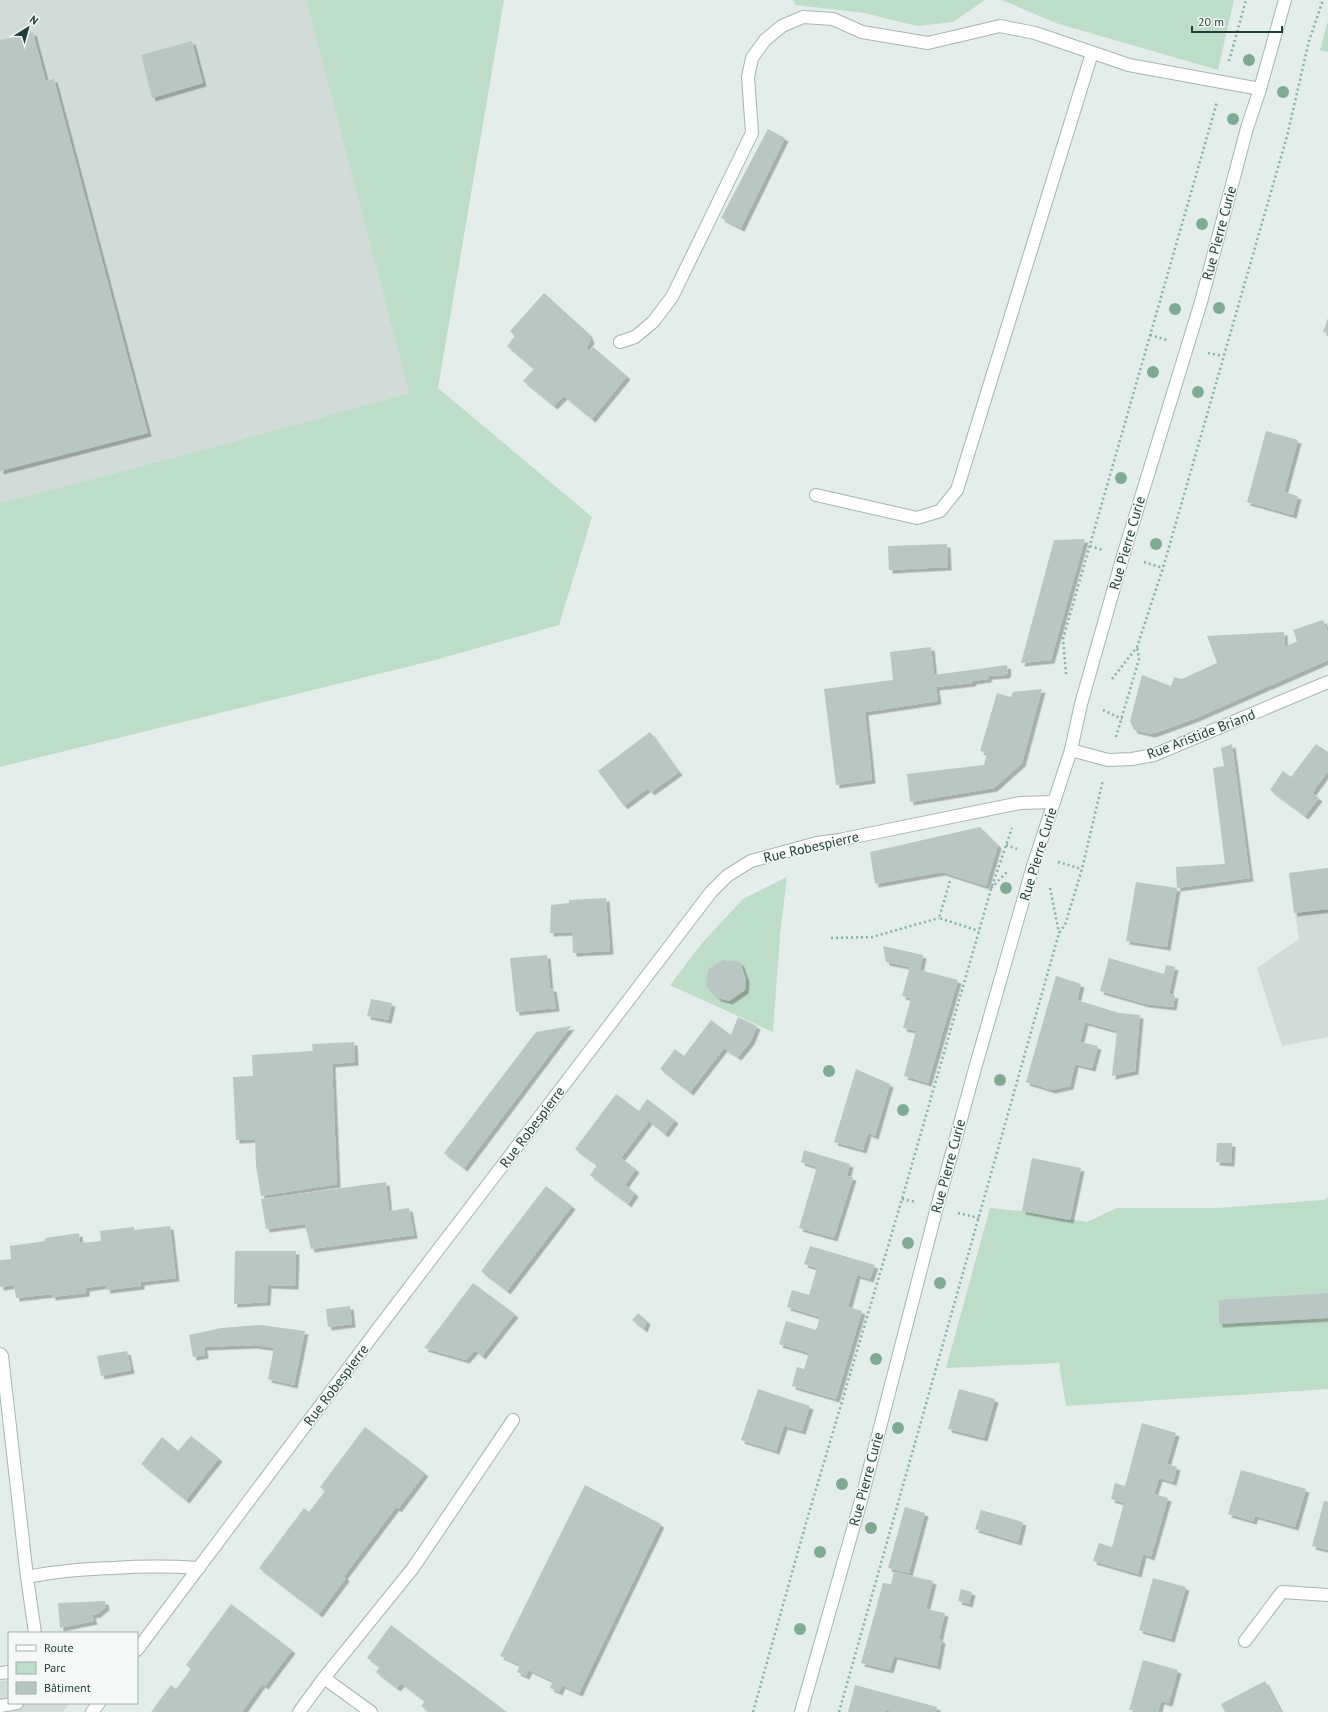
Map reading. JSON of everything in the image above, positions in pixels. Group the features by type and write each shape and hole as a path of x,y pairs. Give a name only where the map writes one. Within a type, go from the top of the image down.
{"main road":[{"name":"Rue Pierre Curie","path":"801,1712 862,1497 937,1207 972,1079 1033,866 1071,750 1081,704 1123,556 1201,302 1247,128 1260,89 1285,0"},
{"path":"620,342 635,337 653,322 672,297 752,133 748,77 752,58 765,40 782,26 803,17 833,19 862,32 928,42 1000,26 1035,33 1129,65 1260,89"},
{"path":"816,495 917,518 940,511 957,490 1092,53"},
{"name":"Rue Aristide Briand","path":"1071,750 1108,760 1132,759 1154,755 1328,682"},
{"name":"Rue Robespierre","path":"138,1649 380,1326 711,892 727,876 751,862 817,843 840,840 1020,803 1054,802"},
{"path":"0,1354 2,1356 27,1577 35,1632"},
{"path":"298,1712 413,1568 513,1420"},
{"path":"27,1577 51,1572 168,1565 199,1568"},
{"path":"1245,1641 1282,1592 1328,1595"},
{"path":"324,1678 371,1712"},
{"path":"0,1706 11,1704"}],"path":[{"path":"1063,639 1246,0"},
{"path":"839,1712 1059,933 1065,925 1082,869 1108,760 1122,719 1139,659 1137,647 1163,568 1287,136 1309,41 1323,0"},
{"path":"753,1712 806,1523 991,889 1020,803"},
{"path":"1033,866 1049,882 1059,933"},
{"path":"939,918 950,881"},
{"path":"831,938 872,937 939,918 979,931"}],"shaded area":[{"path":"0,0 306,0 409,393 214,447 0,503"},
{"path":"1328,868 1328,1037 1282,1046 1257,968 1299,939 1289,873"},
{"path":"8,1680 8,1704 68,1704 63,1712 0,1712 0,1681"}],"green space":[{"path":"306,0 504,0 438,388 592,517 559,625 435,660 0,767 0,503 214,447 409,393"},
{"path":"793,0 985,0 953,22 917,26 864,13 796,5"},
{"path":"1002,0 1234,0 1218,70 1056,23"},
{"path":"1328,21 1328,52 1320,50"},
{"path":"787,877 780,935 773,1032 670,985 703,942 743,899"},
{"path":"1328,1197 1328,1389 1066,1406 1059,1363 946,1368 990,1208 1022,1211 1087,1222 1117,1208 1217,1208 1324,1200"}],"building":[{"path":"33,32 46,81 54,79 148,433 0,471 0,40"},
{"path":"192,41 203,83 152,98 141,55"},
{"path":"768,129 785,138 741,228 721,218"},
{"path":"544,293 588,333 591,340 586,348 590,351 593,347 627,376 592,419 564,396 554,406 523,381 534,369 507,346 515,336 510,331"},
{"path":"1328,318 1328,333 1323,332"},
{"path":"1266,431 1298,440 1284,492 1298,496 1293,515 1247,502"},
{"path":"1085,539 1051,660 1021,663 1054,540"},
{"path":"947,544 948,567 889,570 888,546"},
{"path":"1323,620 1328,632 1328,660 1196,718 1158,732 1151,734 1134,730 1130,721 1142,675 1171,686 1174,677 1182,679 1217,663 1207,636 1284,632 1285,647 1297,641 1293,630"},
{"path":"931,647 934,675 1007,665 1008,672 1006,675 989,676 988,679 973,681 972,683 936,687 938,701 865,712 872,780 836,785 824,689 893,680 890,652"},
{"path":"1042,689 1022,763 994,788 910,802 907,774 984,765 987,753 980,751 997,693 1011,697 1013,692"},
{"path":"650,732 679,772 651,792 648,788 624,806 598,771"},
{"path":"1232,744 1250,878 1177,888 1176,867 1225,864 1213,768 1224,766 1221,748"},
{"path":"1316,744 1328,752 1328,771 1312,793 1319,798 1305,816 1270,790 1283,771 1291,777"},
{"path":"980,827 998,845 986,886 942,872 875,884 870,852"},
{"path":"1328,868 1328,909 1294,913 1289,873"},
{"path":"1136,882 1177,888 1167,947 1126,941"},
{"path":"606,898 610,951 573,953 572,932 550,933 551,905 569,903 569,900"},
{"path":"883,946 923,955 920,970 958,980 928,1083 904,1076 916,1031 903,1028 911,998 902,996 910,967 886,962"},
{"path":"547,955 550,988 553,988 556,1008 516,1012 510,958"},
{"path":"1109,958 1164,974 1166,965 1175,967 1169,994 1175,995 1173,1007 1146,1004 1100,991"},
{"path":"723,960 740,962 746,979 745,990 729,1001 718,998 706,986 708,970"},
{"path":"1056,976 1081,984 1077,1000 1119,1013 1140,1015 1135,1071 1112,1076 1117,1031 1085,1022 1080,1042 1098,1046 1092,1068 1075,1064 1070,1086 1052,1090 1026,1082"},
{"path":"371,999 392,1003 388,1020 367,1016"},
{"path":"738,1017 757,1026 751,1041 738,1057 724,1048 690,1092 660,1069 675,1049 684,1056 711,1020 731,1035"},
{"path":"571,1026 464,1168 444,1153 536,1032"},
{"path":"354,1042 355,1062 332,1064 337,1184 261,1196 256,1165 255,1139 236,1140 233,1077 253,1076 252,1055 313,1051 312,1044"},
{"path":"856,1069 890,1084 875,1136 868,1133 863,1150 834,1142"},
{"path":"616,1094 639,1111 647,1099 675,1120 665,1134 649,1121 621,1158 636,1169 625,1185 635,1193 628,1204 590,1175 597,1165 575,1149"},
{"path":"1217,1143 1232,1143 1231,1163 1216,1162"},
{"path":"804,1150 850,1164 847,1176 853,1177 834,1238 799,1228 817,1167 801,1162"},
{"path":"1032,1158 1081,1168 1070,1220 1022,1211"},
{"path":"386,1182 389,1211 409,1208 414,1235 311,1249 305,1224 266,1229 261,1199"},
{"path":"546,1186 572,1206 507,1291 481,1271"},
{"path":"170,1226 176,1278 141,1282 141,1286 107,1290 106,1285 86,1288 86,1293 52,1297 52,1294 16,1298 14,1285 0,1287 0,1260 11,1259 10,1246 45,1241 45,1238 79,1233 80,1243 101,1241 100,1231 134,1227 134,1230"},
{"path":"810,1246 875,1265 870,1279 857,1275 848,1307 862,1311 836,1399 792,1386 797,1367 804,1369 809,1353 779,1344 786,1321 816,1330 820,1317 787,1307 792,1290 809,1295 817,1268 804,1264"},
{"path":"235,1251 296,1251 295,1286 268,1285 267,1302 234,1304"},
{"path":"473,1283 515,1314 482,1356 475,1350 466,1360 424,1348"},
{"path":"1328,1293 1328,1318 1219,1324 1219,1300"},
{"path":"350,1306 352,1324 328,1327 326,1309"},
{"path":"638,1313 647,1321 644,1329 632,1320"},
{"path":"260,1325 305,1331 294,1385 268,1379 274,1348 254,1345 204,1347 205,1355 193,1357 189,1335 221,1328"},
{"path":"127,1351 131,1370 101,1376 97,1356"},
{"path":"758,1389 810,1406 802,1431 784,1426 776,1451 741,1440"},
{"path":"959,1389 995,1399 984,1438 948,1429"},
{"path":"1142,1423 1176,1433 1167,1464 1177,1467 1173,1482 1159,1478 1154,1494 1168,1498 1151,1557 1143,1554 1138,1574 1093,1561 1099,1543 1112,1547 1124,1503 1111,1499 1115,1483 1125,1486"},
{"path":"365,1427 425,1473 398,1509 396,1507 344,1576 346,1578 319,1614 259,1568 304,1508 309,1512 325,1491 320,1487"},
{"path":"191,1436 219,1458 186,1500 141,1464 162,1437 178,1451"},
{"path":"1241,1470 1306,1489 1295,1527 1255,1516 1253,1521 1228,1514"},
{"path":"585,1485 661,1524 579,1693 562,1685 559,1692 550,1688 553,1681 529,1670 526,1676 517,1672 520,1665 500,1656"},
{"path":"1324,1501 1328,1502 1328,1550 1312,1546"},
{"path":"905,1507 925,1513 909,1573 888,1568"},
{"path":"981,1510 1023,1522 1018,1542 975,1529"},
{"path":"894,1572 933,1581 926,1609 945,1613 939,1639 942,1640 937,1666 894,1656 890,1670 861,1663 883,1583 891,1584"},
{"path":"1153,1578 1186,1587 1171,1639 1139,1630"},
{"path":"961,1589 972,1592 969,1604 958,1601"},
{"path":"105,1601 106,1607 97,1614 92,1615 94,1621 60,1628 58,1603"},
{"path":"231,1604 292,1650 265,1686 262,1684 242,1712 151,1712 171,1685 176,1689 191,1669 186,1665"},
{"path":"391,1625 507,1712 429,1712 421,1706 425,1701 401,1683 397,1688 376,1672 380,1667 367,1658"},
{"path":"1143,1660 1178,1670 1169,1703 1161,1701 1158,1712 1132,1712 1133,1710 1129,1710"},
{"path":"1265,1681 1281,1712 1225,1712 1221,1704"},
{"path":"855,1685 937,1707 936,1712 893,1712 886,1710 886,1712 848,1712"}]}
